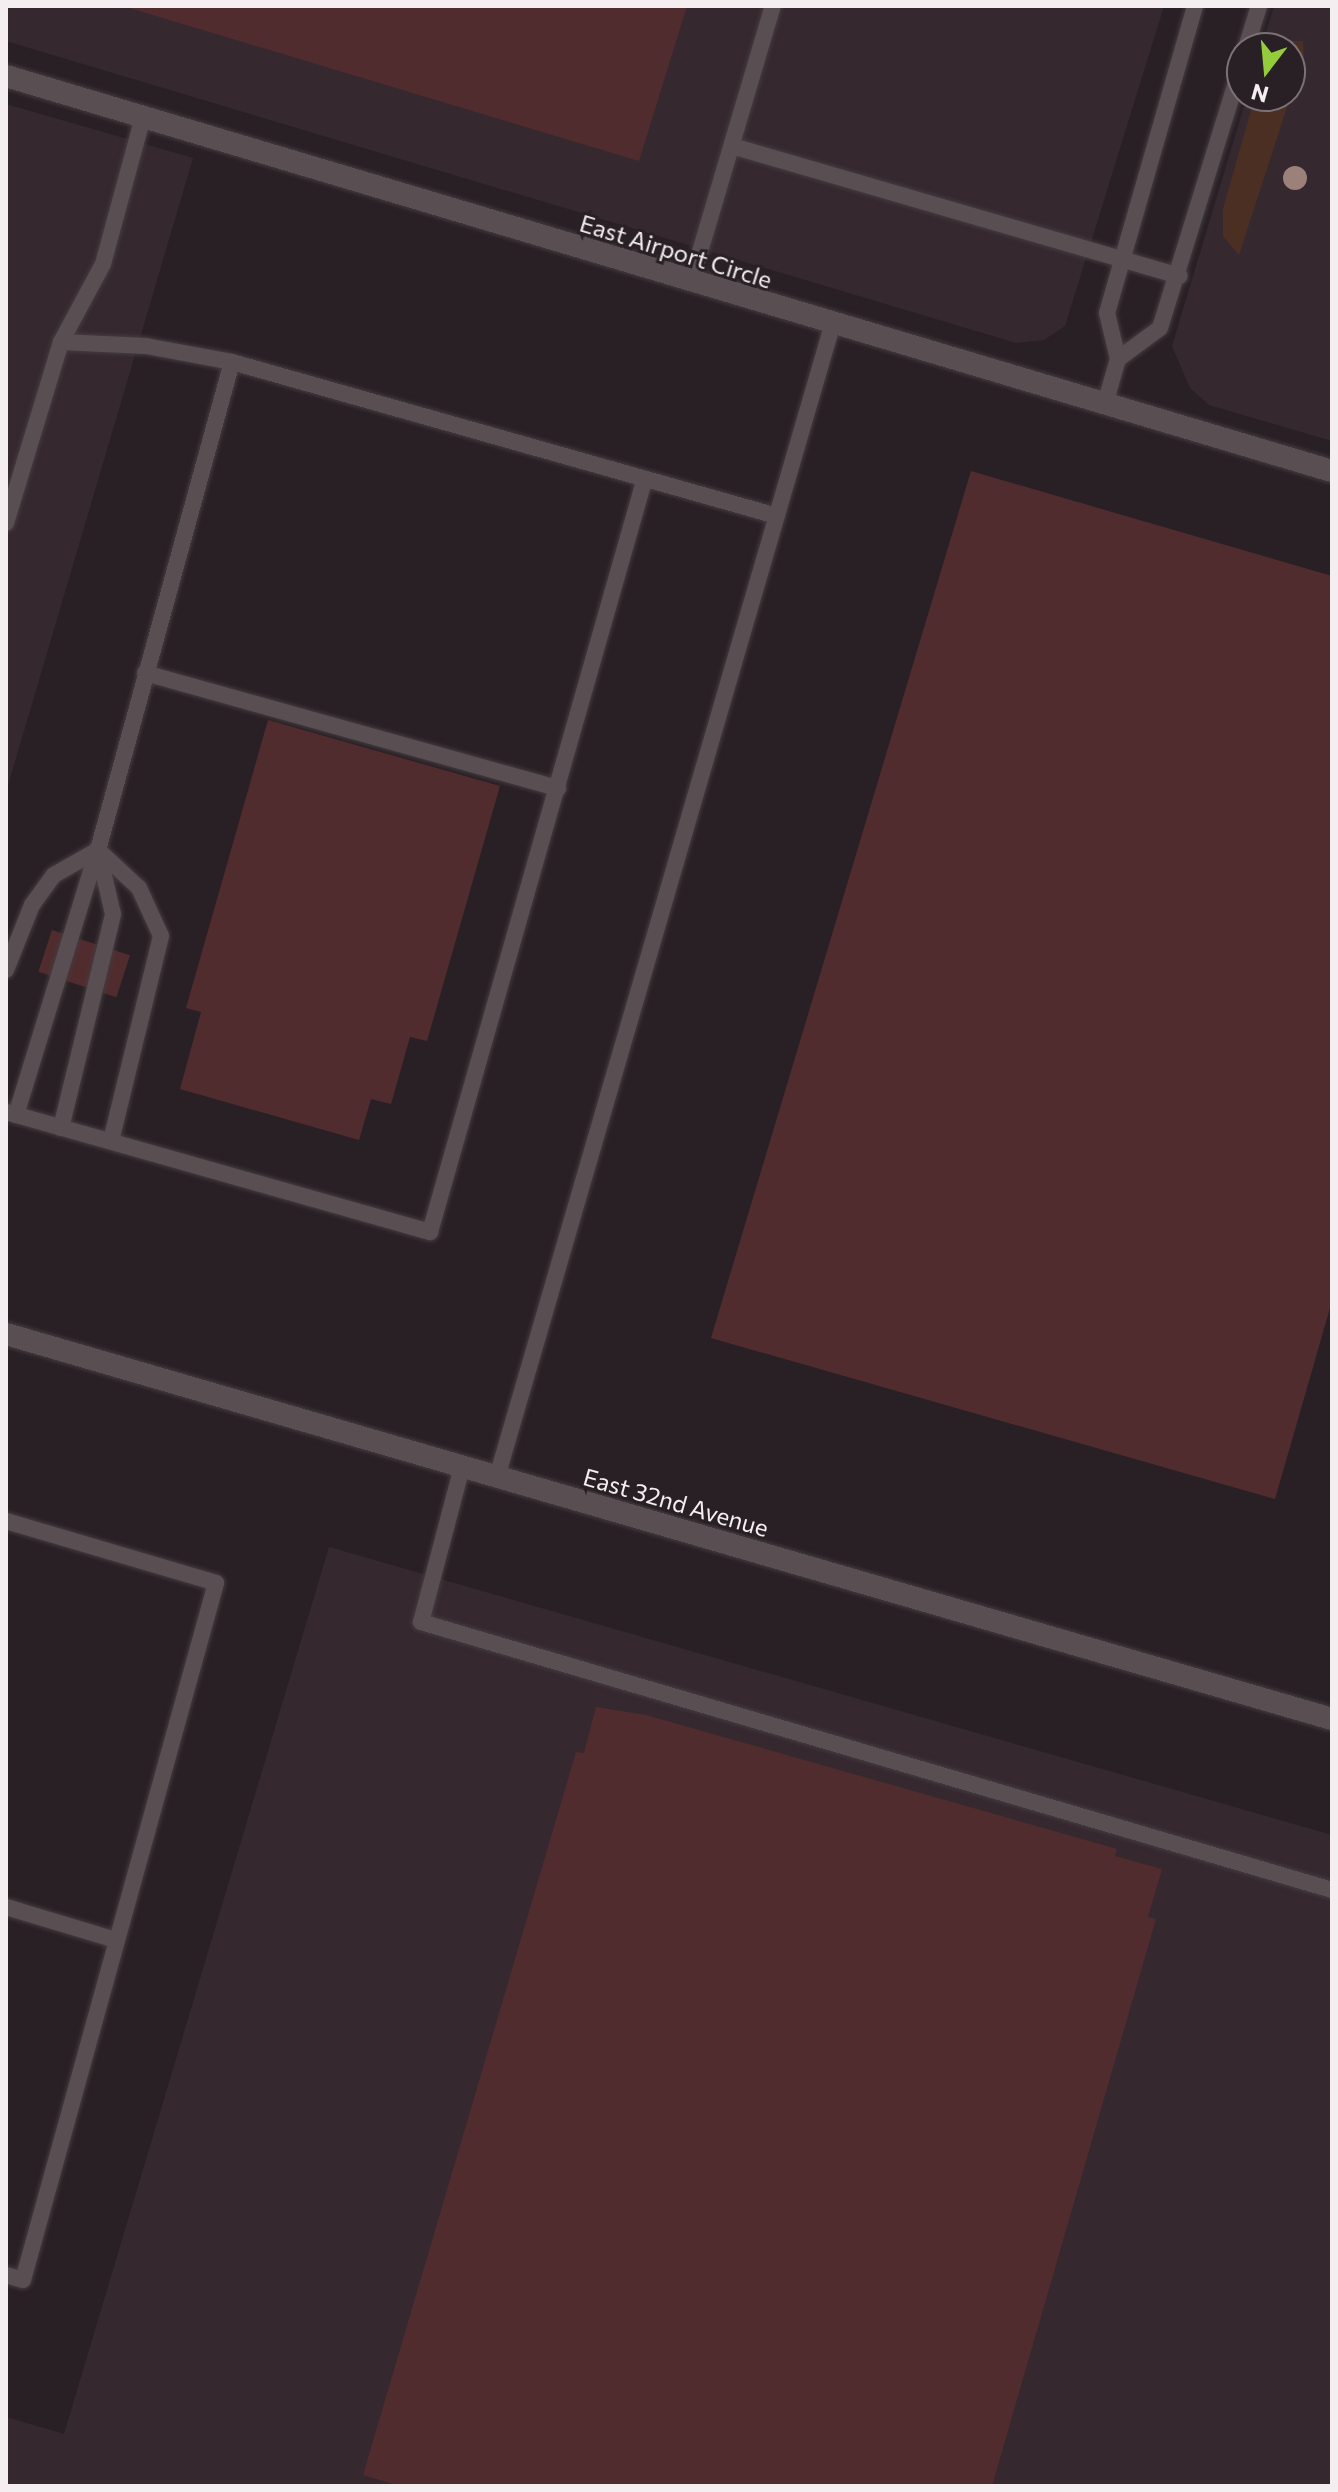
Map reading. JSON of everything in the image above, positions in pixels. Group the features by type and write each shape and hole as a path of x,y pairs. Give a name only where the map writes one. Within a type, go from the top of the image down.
{"street":[{"name":"East Airport Circle","path":"6,76 832,326 1332,471"},
{"name":"East 32nd Avenue","path":"6,1334 1332,1719"}],"lane":[{"path":"691,282 773,6"},
{"path":"1105,404 1118,359 1107,313 1120,258 1195,6"},
{"path":"1251,32 1259,6"},
{"path":"1118,359 1160,328 1179,276 1228,112"},
{"path":"6,523 61,342 103,264 143,117"},
{"path":"732,146 1179,276"},
{"path":"497,1477 832,326"},
{"path":"61,342 146,346 232,362 644,481 777,516"},
{"path":"232,362 98,850 11,1113 61,1128 430,1232 644,481"},
{"path":"145,673 558,788"},
{"path":"6,970 32,905 54,875 98,850"},
{"path":"61,1128 108,951 113,914 98,850"},
{"path":"98,850 139,888 161,936 111,1141"},
{"path":"462,1467 421,1622 1332,1890"},
{"path":"6,1521 216,1583 23,2280 6,2275"},
{"path":"6,1907 116,1940"}],"shaded area":[{"path":"6,6 1164,6 1065,326 1044,340 1016,343 6,41"},
{"path":"1274,6 1332,6 1332,441 1209,405 1190,388 1172,346 1242,112 1306,112 1306,32 1266,32"},
{"path":"6,104 193,158 6,792"},
{"path":"1250,112 1285,112 1239,255 1223,236 1223,209"},
{"path":"329,1547 1332,1835 1332,2486 6,2486 6,2417 64,2434"}],"building":[{"path":"123,6 687,6 639,161"},
{"path":"971,471 1332,576 1332,1301 1275,1499 711,1338"},
{"path":"268,720 500,786 427,1041 410,1037 391,1104 371,1099 359,1140 180,1089 201,1012 186,1008"},
{"path":"52,930 130,955 116,997 38,972"},
{"path":"596,1707 646,1715 1117,1849 1115,1856 1162,1869 1148,1917 1156,1919 992,2486 400,2486 363,2475 576,1752 584,1753"}]}
